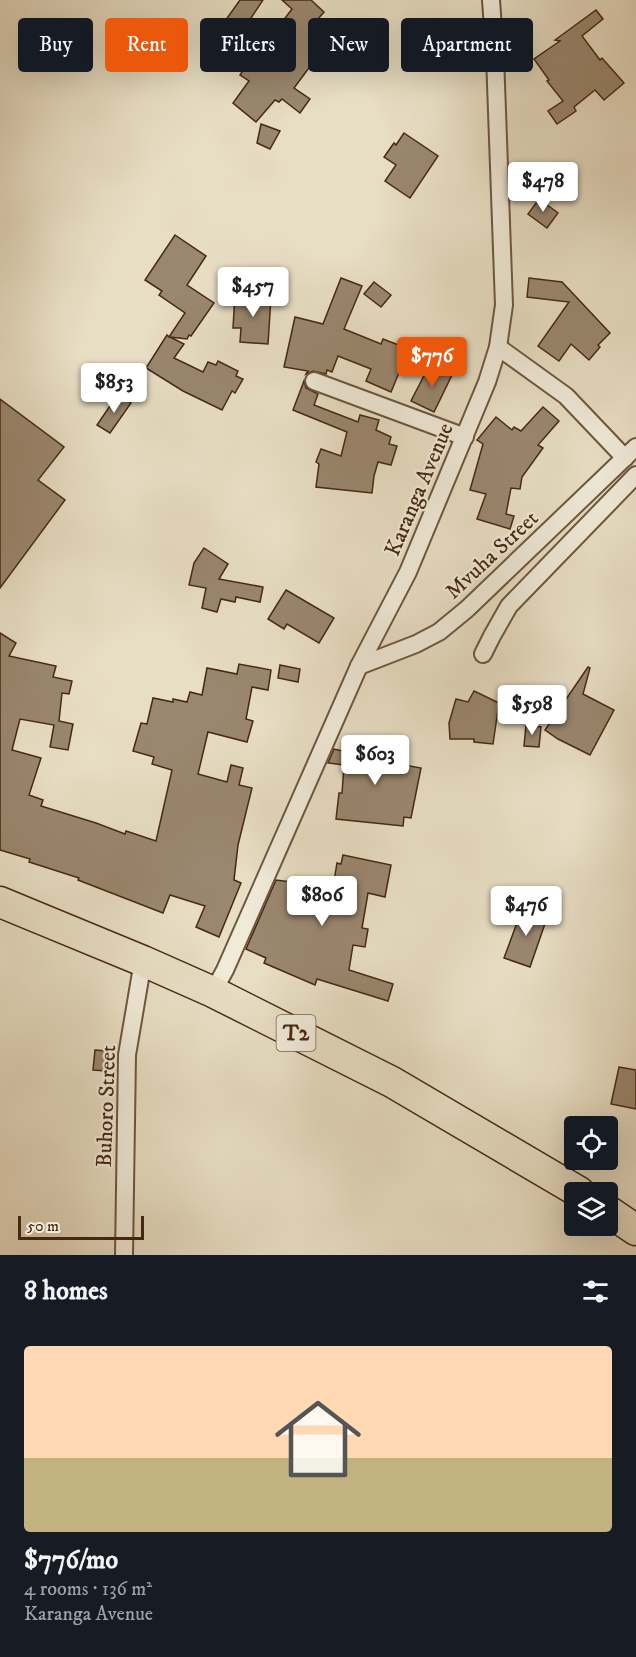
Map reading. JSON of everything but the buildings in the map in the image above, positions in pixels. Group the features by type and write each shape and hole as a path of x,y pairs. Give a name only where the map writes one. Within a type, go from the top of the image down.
{"highway":[{"name":"T2","path":"0,902 143,960 213,992 392,1082 564,1183"},
{"path":"618,1218 636,1230"}],"street":[{"name":"Karanga Avenue","path":"213,992 225,970 359,666 408,572 487,382 498,347 504,305 491,0"},
{"path":"498,347 566,396 631,453"},
{"path":"314,381 465,437"},
{"name":"Mvuha Street","path":"359,666 416,644 439,632 467,609 631,453"},
{"path":"483,654 509,606 636,475"},
{"name":"Buhoro Street","path":"124,1255 127,1055 143,960"}]}
